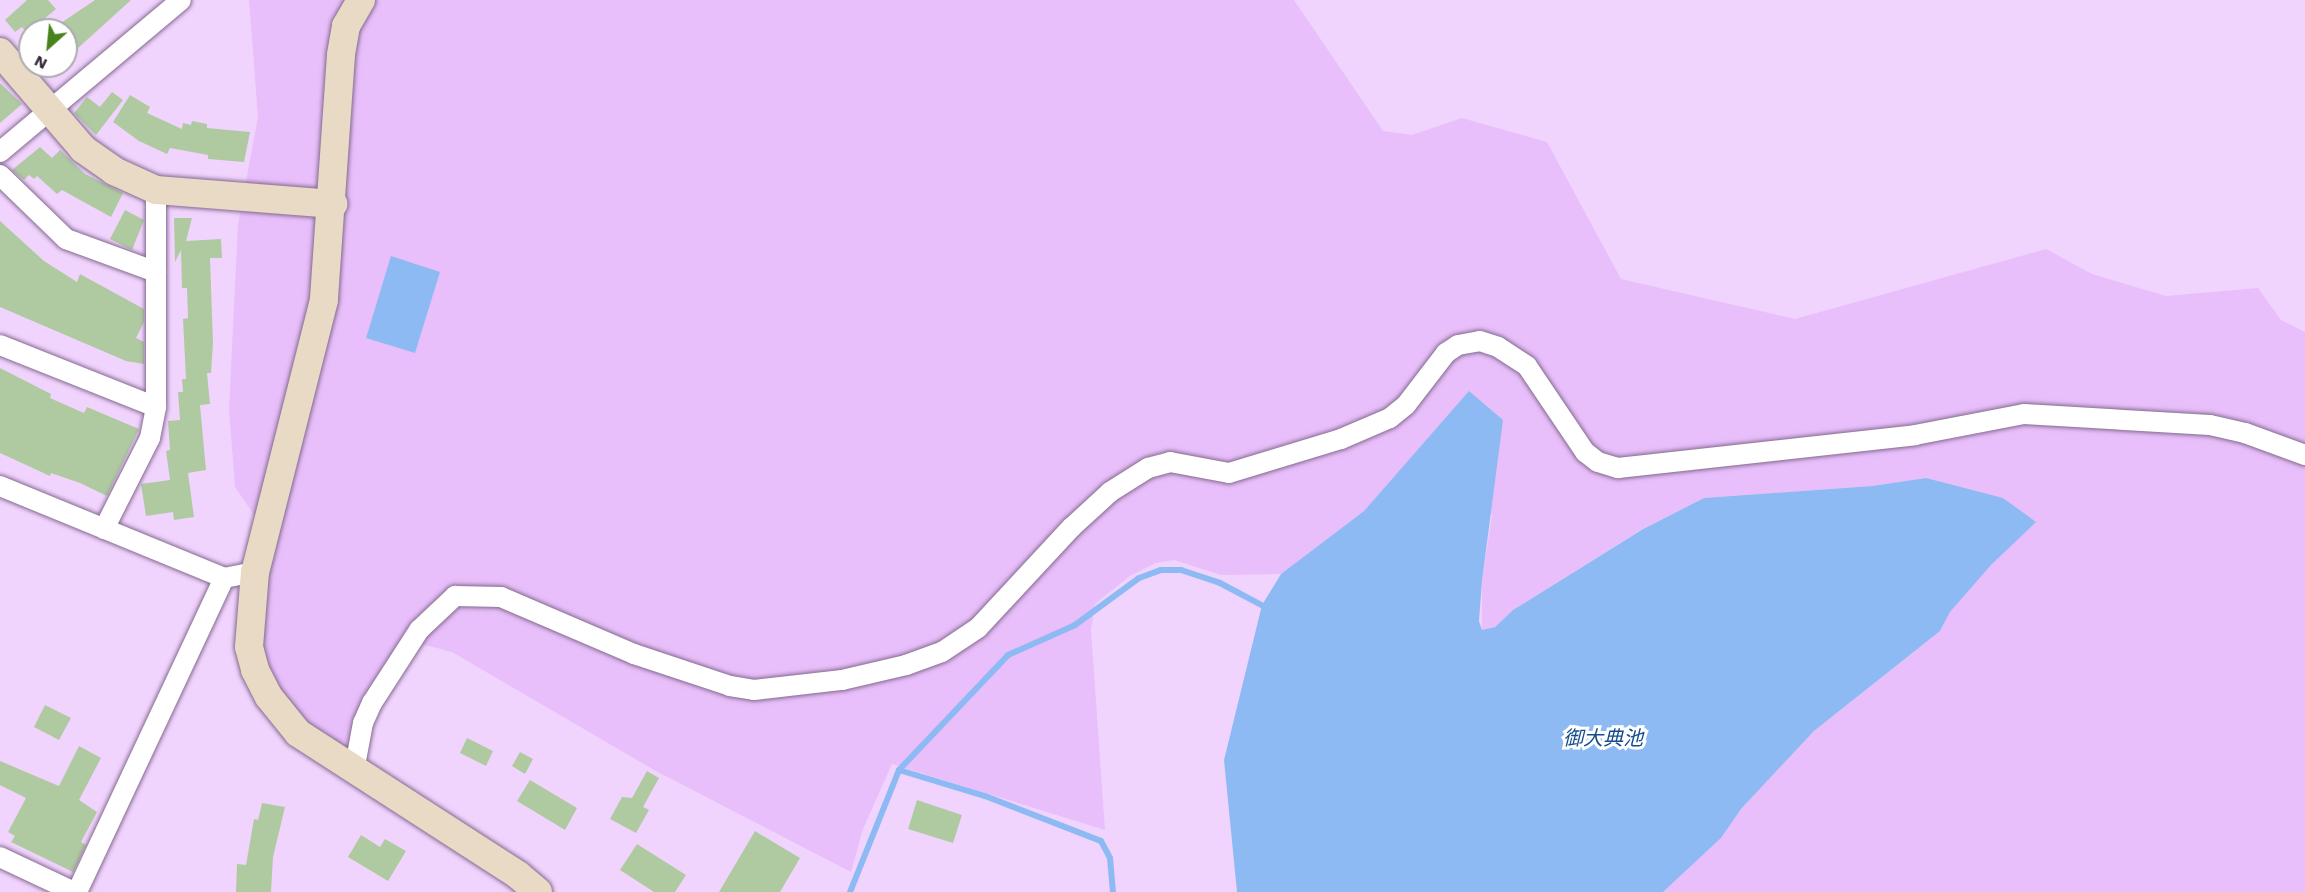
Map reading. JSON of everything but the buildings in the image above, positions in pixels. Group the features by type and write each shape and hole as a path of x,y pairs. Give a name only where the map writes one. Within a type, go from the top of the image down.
{"street":[{"path":"0,152 181,0"},
{"path":"361,0 346,26 341,56 333,204 324,300 255,572 249,646 255,670 269,697 298,733 518,875 538,892"},
{"path":"0,52 48,111 83,149 114,171 156,190 333,204"},
{"path":"0,175 66,239 156,272"},
{"path":"104,529 150,438 156,407 156,190"},
{"path":"354,771 363,723 372,702 419,630 455,596 501,597 634,654 730,686 754,690 842,680 906,665 942,652 978,628 1072,527 1110,492 1148,468 1170,462 1229,473 1341,439 1390,418 1406,405 1446,353 1458,345 1480,341 1498,347 1527,366 1585,452 1598,462 1618,468 1915,435 2024,414 2210,425 2245,433 2305,455"},
{"path":"0,345 156,407"},
{"path":"0,486 224,578 255,572"},
{"path":"0,857 76,892 224,578"}],"shaded area":[{"path":"249,0 1294,0 1383,131 1412,135 1462,118 1547,142 1621,279 1795,319 2046,249 2092,274 2166,296 2258,288 2281,320 2305,332 2305,892 1663,892 1721,838 1741,809 1814,731 1940,631 1950,612 1992,564 2035,522 1926,478 1872,486 1704,498 1642,529 1513,610 1495,627 1482,630 1482,581 1492,515 1430,436 1364,511 1281,574 1221,575 1174,560 1156,563 1130,576 1095,604 1091,630 1105,830 892,764 863,829 851,872 654,770 452,652 402,639 349,749 307,734 257,650 272,541 235,487 229,409 238,224 258,117"}],"water":[{"path":"391,256 440,272 415,353 366,338"},
{"name":"御大典池","path":"1469,391 1503,420 1482,581 1479,621 1482,630 1495,627 1513,610 1643,529 1704,498 1872,486 1926,478 2003,498 2036,522 1992,564 1950,612 1940,631 1814,731 1741,809 1721,838 1663,892 1237,892 1224,760 1262,605 1281,574 1364,511"}],"waterway":[{"path":"850,892 899,770 1008,655 1075,625 1139,578 1161,570 1181,570 1220,583 1267,608"},
{"path":"899,770 985,796 1101,841 1110,858 1113,892"}]}
